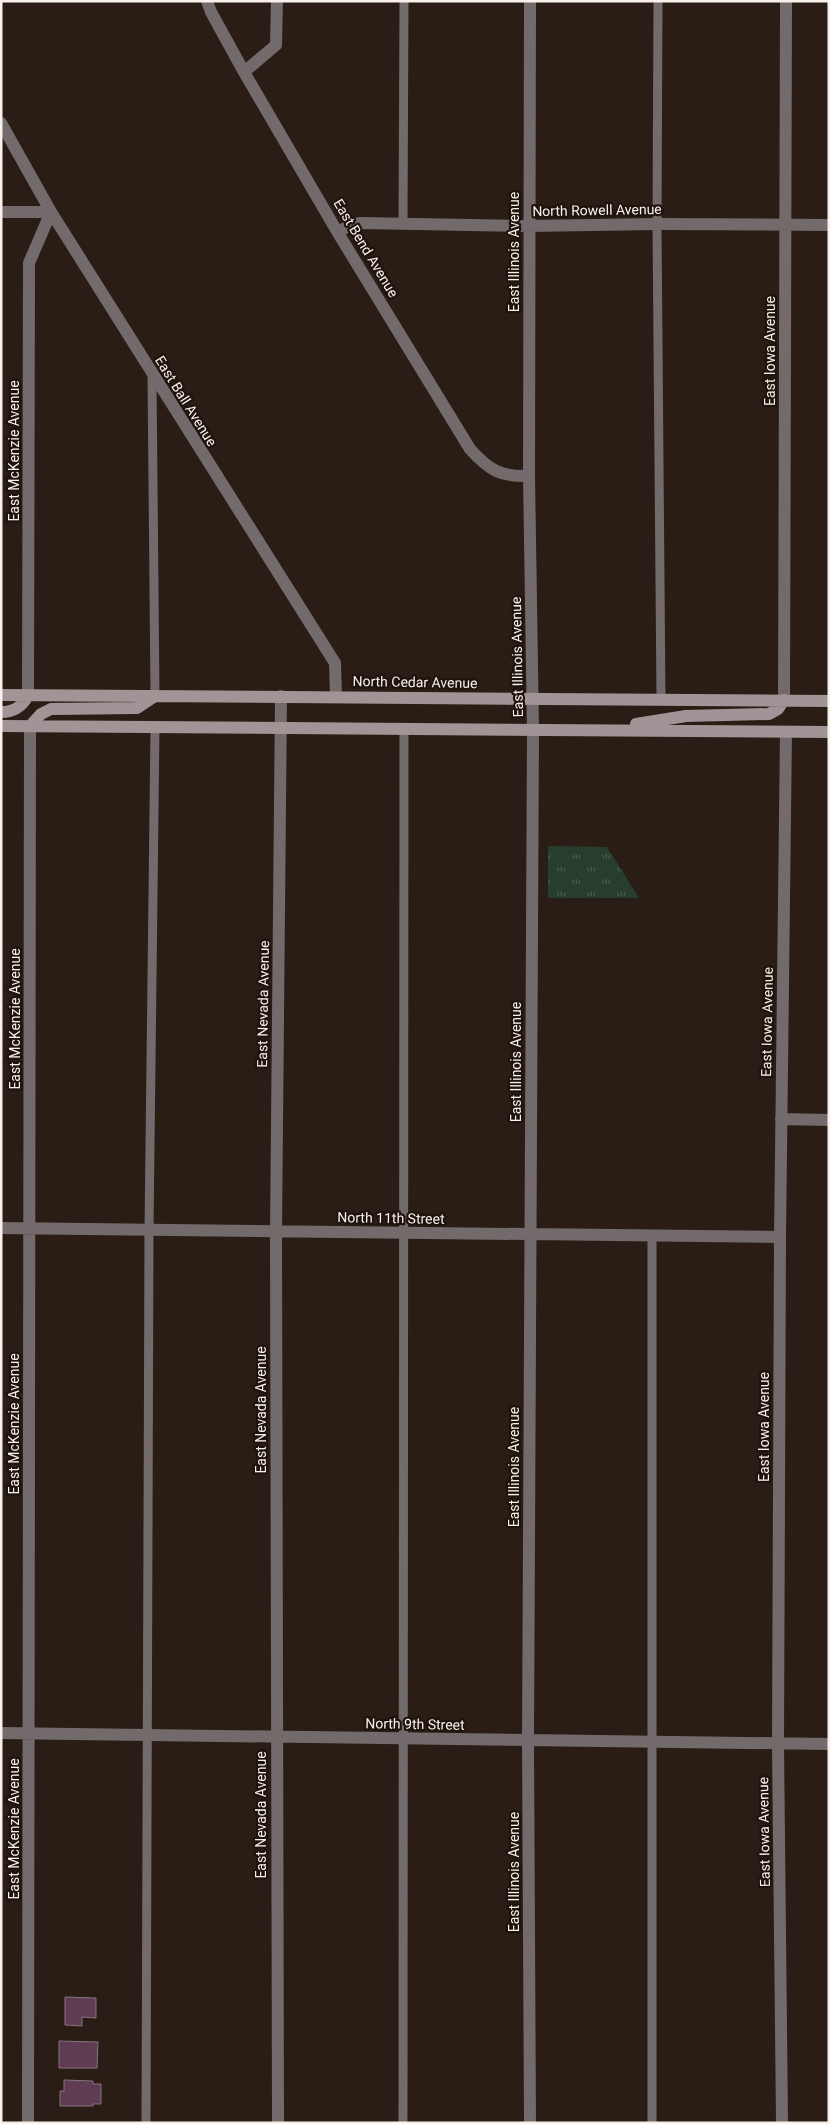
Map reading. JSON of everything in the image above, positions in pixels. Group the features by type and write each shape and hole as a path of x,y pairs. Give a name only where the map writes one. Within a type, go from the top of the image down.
{"main road":[{"name":"North Cedar Avenue","path":"1,695 829,701"},
{"path":"1,712 10,712 16,709 24,703 28,695"},
{"path":"30,726 41,714 51,709 137,708 155,696"},
{"path":"604,729 686,716 768,714 778,709 784,700"},
{"path":"1,726 829,732"}],"street":[{"name":"East Bend Avenue","path":"206,1 244,72 338,233 470,450 485,465 500,474 529,476"},
{"path":"244,72 276,45 277,1"},
{"name":"East Illinois Avenue","path":"530,1 528,226 529,476 533,698 528,1741 530,2123"},
{"name":"East Iowa Avenue","path":"784,700 786,1"},
{"name":"East Ball Avenue","path":"1,123 51,212 152,376 335,663 336,696"},
{"path":"1,212 51,212"},
{"name":"East McKenzie Avenue","path":"28,695 30,263 51,212"},
{"name":"North Rowell Avenue","path":"338,233 349,226 361,223 528,226 657,224 829,225"},
{"name":"East Nevada Avenue","path":"278,2123 276,1232 281,696"},
{"name":"East McKenzie Avenue","path":"28,2123 30,726"},
{"name":"East Iowa Avenue","path":"782,2123 778,1744 780,1237 786,732"},
{"path":"781,1120 829,1120"},
{"name":"North 11th Street","path":"1,1228 780,1237"},
{"name":"North 9th Street","path":"1,1733 829,1744"}],"lane":[{"path":"403,224 404,1"},
{"path":"658,1 657,224 661,700"},
{"path":"152,376 155,696"},
{"path":"146,2123 149,1230 156,726"},
{"path":"403,2123 404,728"},
{"path":"652,1235 652,2123"}],"green space":[{"path":"548,846 607,847 639,898 548,898"}],"building":[{"path":"65,1997 96,1998 96,2018 82,2017 82,2026 65,2025"},
{"path":"59,2041 98,2042 97,2068 59,2068"},
{"path":"64,2080 93,2081 93,2084 101,2084 101,2104 93,2104 93,2106 60,2106 60,2091 64,2091"}]}
